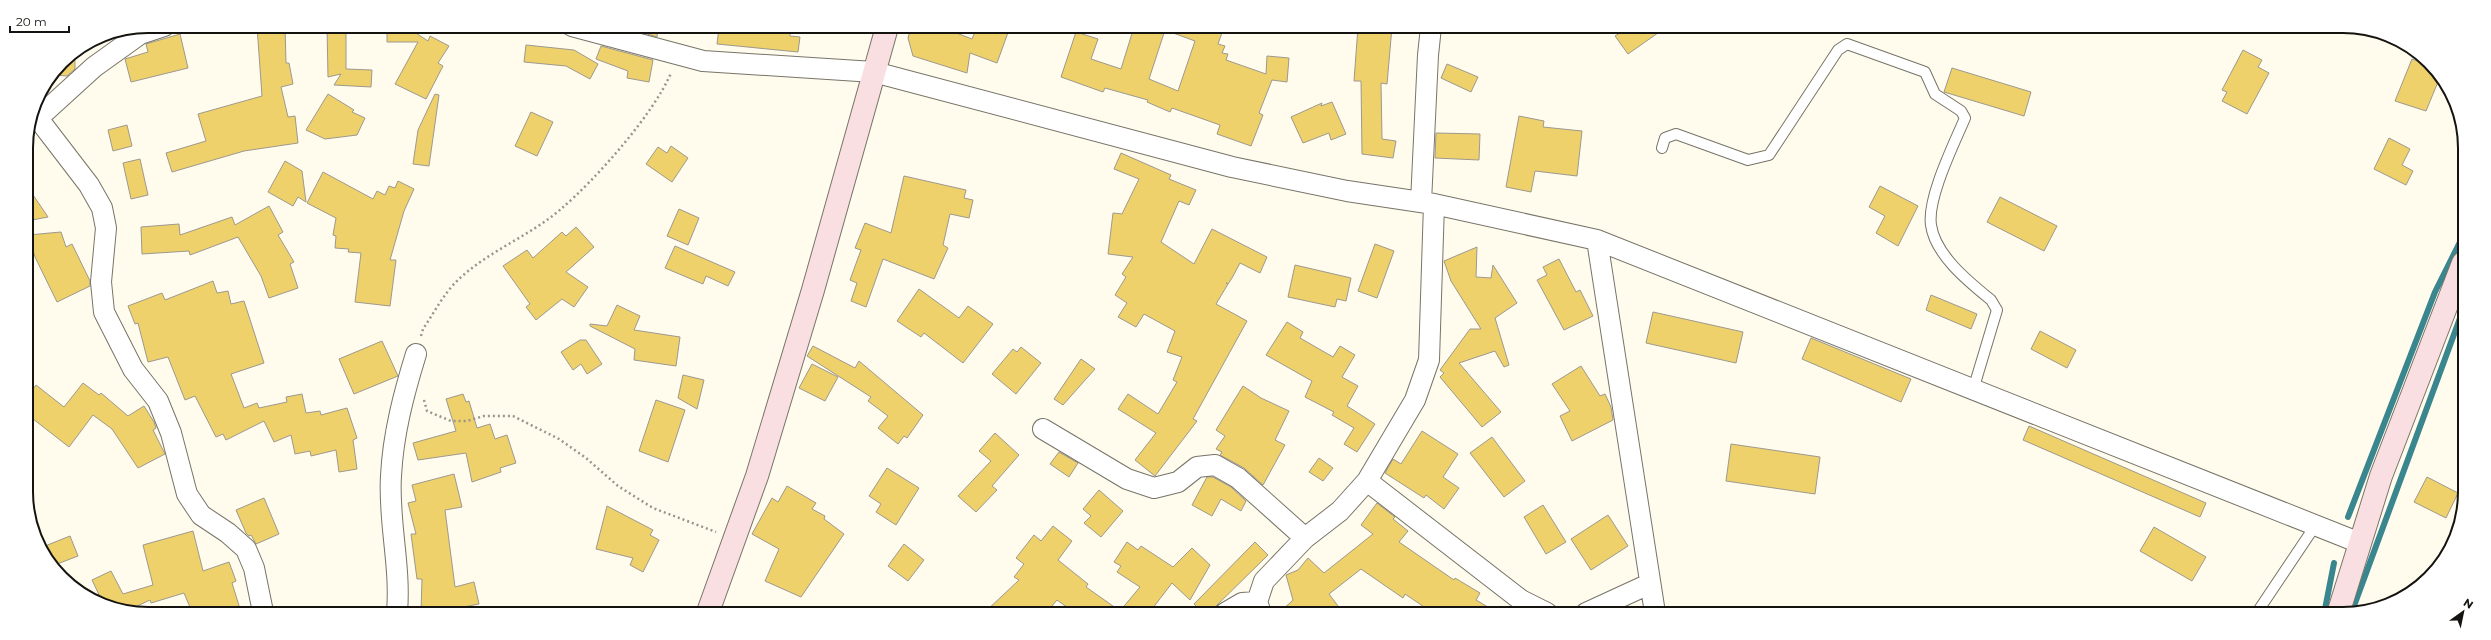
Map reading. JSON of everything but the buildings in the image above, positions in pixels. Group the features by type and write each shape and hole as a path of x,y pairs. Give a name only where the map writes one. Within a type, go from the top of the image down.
{"street":[{"path":"39,111 94,67 143,33"},
{"path":"598,33 703,61 874,72 1232,167 1347,191 1427,203 1597,240 2360,543"},
{"path":"710,607 757,476 813,290 885,33"},
{"path":"1235,607 1242,603 1259,607 1264,581 1305,538 1340,511 1367,481 1415,400 1426,374 1430,346 1427,203 1428,55 1431,33"},
{"path":"37,118 89,185 102,208 106,228 101,282 104,312 133,369 158,401 171,433 187,494 201,516 228,533 246,549 254,568 262,607"},
{"path":"1597,240 1654,607"},
{"path":"2340,607 2381,476 2458,276"},
{"path":"398,607 399,592 391,476 401,404 416,354"},
{"path":"1043,429 1126,480 1154,488 1178,482 1197,467 1215,465 1238,478 1305,538"},
{"path":"1367,481 1521,600 1535,607"},
{"path":"1599,607 1649,584"}],"lane":[{"path":"1662,148 1665,138 1676,134 1748,160 1769,155 1838,50 1847,44 1925,72 1935,94 1961,111 1965,118 1931,202 1930,225 1939,248 1991,300 1998,310 1973,390"},
{"path":"2261,607 2315,526"}],"path":[{"path":"416,354 423,330 457,280 494,252 560,210 592,177 635,128 664,90 680,55"},
{"path":"422,392 428,411 451,421 466,421 484,416 512,416 559,439 586,458 618,486 653,508 734,540"}],"waterway":[{"path":"2348,517 2435,292 2458,246"},
{"path":"2354,607 2458,324"},
{"path":"2325,607 2334,563"}]}
